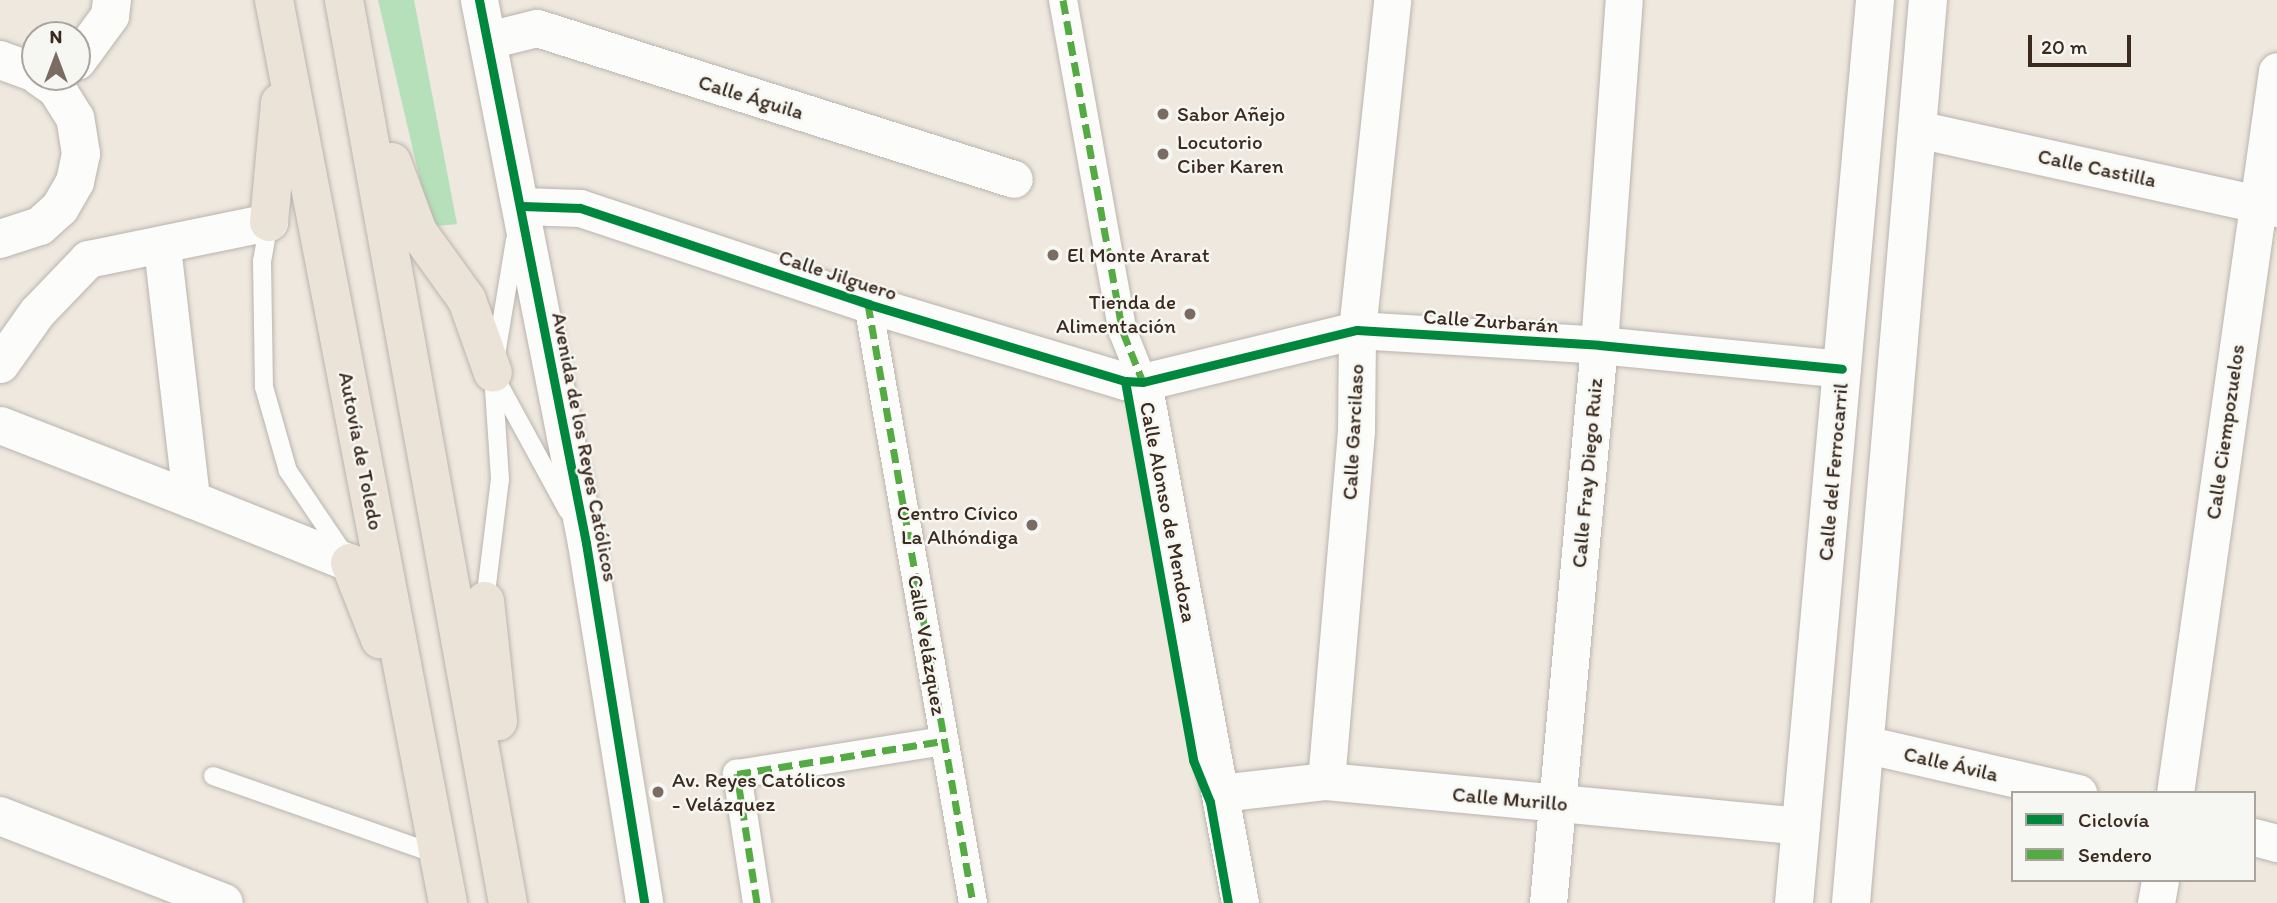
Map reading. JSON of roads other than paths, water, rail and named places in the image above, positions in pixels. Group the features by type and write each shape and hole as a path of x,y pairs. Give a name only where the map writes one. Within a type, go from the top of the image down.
{"highway":[{"name":"Autovía de Toledo","path":"274,0 448,903"},
{"path":"344,0 508,903"},
{"path":"354,52 418,232 467,300 493,373"},
{"path":"269,222 284,59"},
{"path":"350,563 417,734"},
{"path":"485,601 498,724 491,814"}],"street":[{"path":"91,36 110,16 112,0"},
{"name":"Avenida de los Reyes Católicos","path":"479,0 522,206 586,543 644,903"},
{"name":"Calle Alonso de Mendoza","path":"1063,0 1123,332 1143,382 1240,903"},
{"name":"Calle Garcilaso","path":"1326,781 1356,431 1357,330 1392,0"},
{"name":"Calle Fray Diego Ruiz","path":"1548,903 1599,345 1624,0"},
{"name":"Calle del Ferrocarril","path":"1794,903 1875,0"},
{"path":"1856,901 1864,744 1928,0"},
{"name":"Calle Águila","path":"488,40 537,28 1014,179"},
{"path":"0,60 21,66"},
{"name":"Calle Ciempozuelos","path":"2175,791 2267,205 2277,71"},
{"path":"0,239 40,226 60,208 75,182 81,154 75,118 62,91"},
{"name":"Calle Castilla","path":"1917,129 2267,205"},
{"name":"Calle Jilguero","path":"522,206 580,208 868,304 1143,382"},
{"path":"0,363 37,312 88,259 162,247 269,222"},
{"path":"162,247 191,499"},
{"name":"Calle Velázquez","path":"868,304 973,903"},
{"name":"Calle Zurbarán","path":"1143,382 1357,330 1599,345 1842,369"},
{"path":"0,425 350,563"},
{"path":"757,903 737,774 944,741"},
{"name":"Calle Ávila","path":"1864,744 2069,791"},
{"name":"Calle Murillo","path":"1220,793 1326,781 1801,826"},
{"path":"0,816 224,903"},
{"path":"2256,838 2277,843"},
{"path":"2156,903 2160,882"}],"lane":[{"path":"485,601 500,479 493,373 522,206"},
{"path":"269,222 262,261 264,387 288,471 350,563"},
{"path":"493,373 586,543"},
{"path":"213,776 439,855"}],"place":[{"name":"Sabor Añejo","path":"1163,114"},
{"name":"Locutorio Ciber Karen","path":"1163,154"},
{"name":"El Monte Ararat","path":"1053,255"},
{"name":"Tienda de Alimentación","path":"1190,314"},
{"name":"Centro Cívico La Alhóndiga","path":"1032,525"},
{"name":"Av. Reyes Católicos - Velázquez","path":"658,792"}]}
